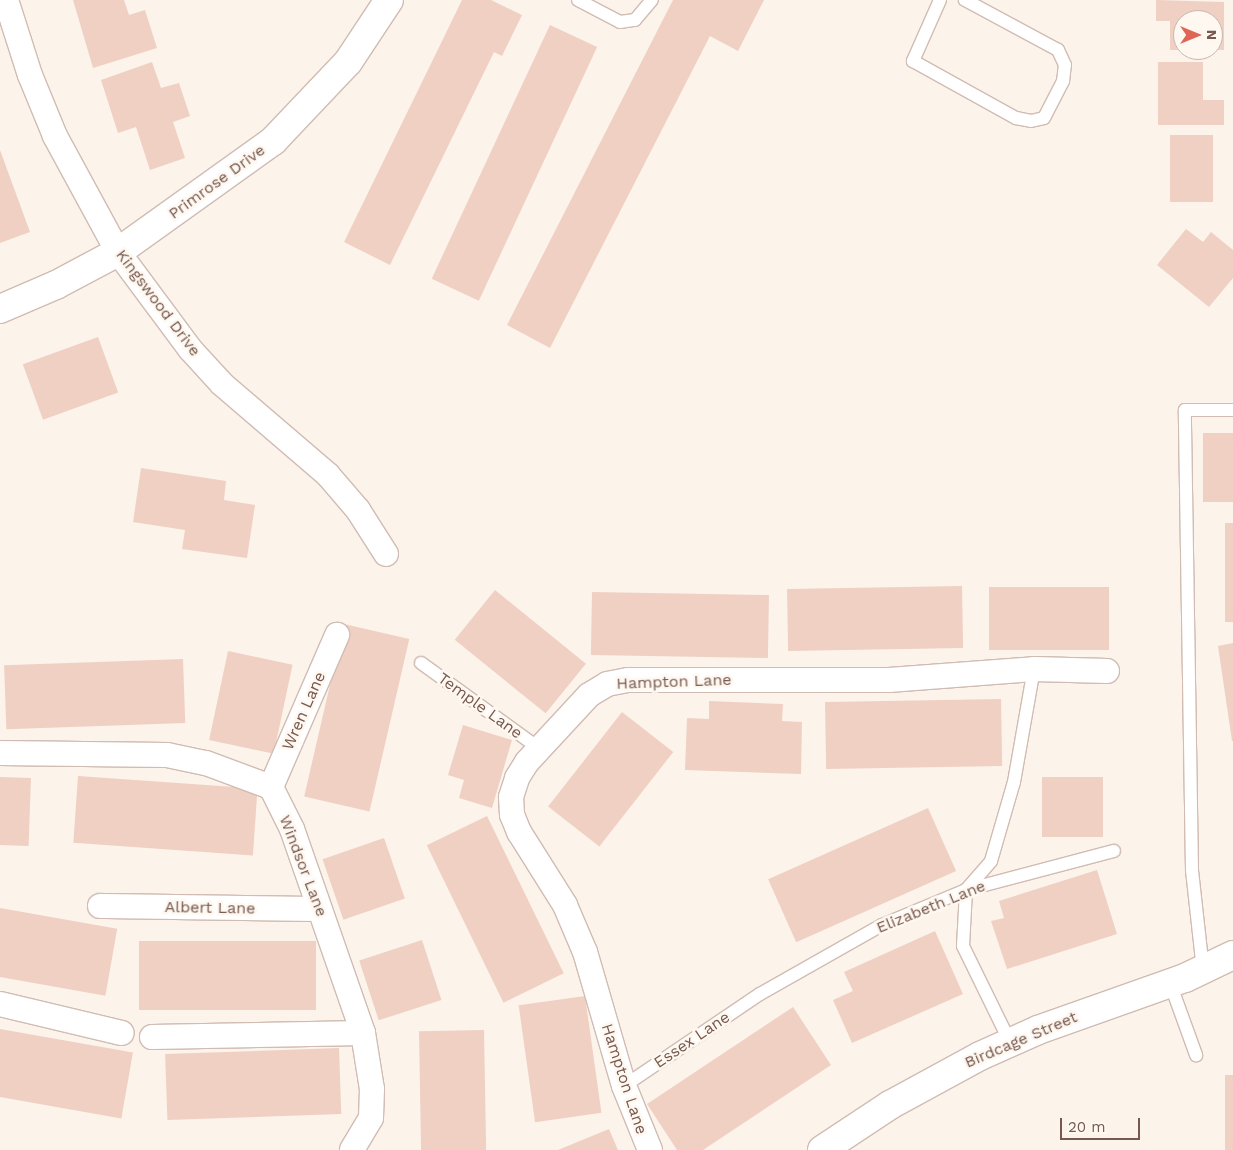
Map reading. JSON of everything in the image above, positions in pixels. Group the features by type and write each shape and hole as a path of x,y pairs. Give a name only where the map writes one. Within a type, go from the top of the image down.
{"street":[{"name":"Kingswood Drive","path":"6,0 30,75 55,136 118,252 190,348 222,384 328,475 358,510 386,554"},
{"name":"Primrose Drive","path":"0,309 56,285 118,252 273,141 348,62 389,0"},
{"name":"Wren Lane","path":"270,787 337,635"},
{"name":"Hampton Lane","path":"650,1150 624,1086 585,952 565,905 519,832 512,815 511,797 517,778 540,749 589,695 607,684 628,680 889,680 1034,670 1106,670"},
{"path":"0,753 167,755 206,763 270,787"},
{"name":"Windsor Lane","path":"270,787 292,829 363,1033 372,1089 372,1118 352,1150"},
{"name":"Albert Lane","path":"100,906 320,909"},
{"name":"Birdcage Street","path":"822,1150 919,1088 1010,1042 1204,970 1233,955"},
{"path":"0,1004 122,1033"},
{"path":"152,1037 363,1033"}],"lane":[{"path":"578,0 620,22 635,20 652,0"},
{"path":"940,0 913,61 1016,118 1031,121 1044,118 1063,81 1065,64 1058,50 965,0"},
{"path":"1204,970 1192,870 1185,410 1233,410"},
{"name":"Temple Lane","path":"421,663 540,749"},
{"path":"1010,1042 963,946 966,890 991,861 1014,782 1034,670"},
{"name":"Elizabeth Lane","path":"760,994 882,926 966,890 1114,851"},
{"path":"1170,983 1196,1055"},
{"name":"Essex Lane","path":"624,1086 760,994"}],"building":[{"path":"73,0 124,0 129,15 145,10 157,48 93,68"},
{"path":"462,0 491,0 522,15 502,56 494,52 390,265 344,242"},
{"path":"673,0 764,0 738,51 710,36 550,348 507,325"},
{"path":"1156,0 1224,2 1224,50 1223,10 1173,10 1173,50 1170,50 1170,21 1156,21"},
{"path":"550,25 597,47 479,301 432,279"},
{"path":"152,62 161,88 179,83 190,116 173,122 185,158 150,170 136,127 118,133 101,80"},
{"path":"1158,62 1203,62 1203,100 1224,100 1224,125 1158,125"},
{"path":"1170,135 1213,135 1213,202 1170,202"},
{"path":"0,150 30,232 0,243"},
{"path":"1186,229 1203,242 1211,232 1233,250 1233,278 1209,307 1157,265"},
{"path":"98,337 118,392 43,420 23,364"},
{"path":"1203,433 1233,433 1233,502 1203,502"},
{"path":"141,468 226,481 224,500 255,505 247,558 182,549 185,530 133,522"},
{"path":"1225,523 1233,523 1233,622 1225,622"},
{"path":"962,586 963,648 788,651 787,589"},
{"path":"989,587 1109,587 1109,650 989,650"},
{"path":"495,590 586,664 546,713 455,640"},
{"path":"592,592 769,595 768,658 591,655"},
{"path":"344,624 409,639 369,812 304,796"},
{"path":"1233,643 1233,741 1232,741 1218,646"},
{"path":"228,651 293,665 274,754 209,740"},
{"path":"183,659 185,723 6,729 4,665"},
{"path":"1001,699 1002,766 826,769 825,702"},
{"path":"709,701 783,704 782,721 802,722 801,774 685,770 687,718 709,719"},
{"path":"622,712 673,752 599,847 548,807"},
{"path":"463,725 512,740 492,808 459,798 464,780 448,775"},
{"path":"78,776 258,789 253,855 73,843"},
{"path":"0,777 31,778 29,846 0,845"},
{"path":"1042,777 1103,777 1103,837 1042,837"},
{"path":"928,808 956,871 796,942 768,879"},
{"path":"487,816 564,973 503,1003 427,845"},
{"path":"384,838 405,899 343,920 323,859"},
{"path":"1097,870 1117,934 1007,969 991,921 1004,918 999,901"},
{"path":"0,908 117,929 105,996 0,977"},
{"path":"935,931 963,994 852,1043 833,1000 853,991 844,972"},
{"path":"422,940 441,1000 379,1020 359,960"},
{"path":"139,941 316,941 316,1010 139,1010"},
{"path":"585,996 601,1113 535,1122 519,1005"},
{"path":"793,1007 831,1065 703,1150 677,1150 647,1104"},
{"path":"0,1029 133,1052 121,1118 0,1097"},
{"path":"484,1030 486,1150 421,1150 419,1031"},
{"path":"339,1048 341,1114 167,1120 165,1054"},
{"path":"1225,1075 1233,1075 1233,1150 1225,1150"},
{"path":"609,1129 618,1150 558,1150"}]}
